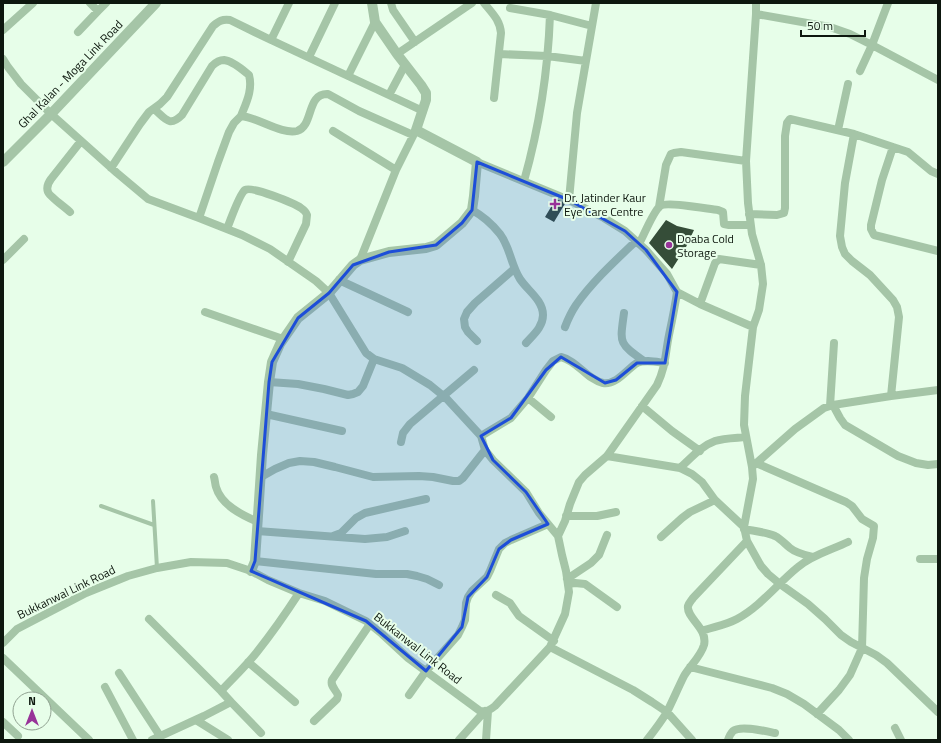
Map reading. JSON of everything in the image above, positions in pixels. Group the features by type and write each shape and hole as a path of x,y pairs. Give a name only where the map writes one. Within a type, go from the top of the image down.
{"street":[{"path":"3,30 33,3"},
{"path":"90,3 98,11"},
{"path":"78,32 106,3"},
{"name":"Ghal Kalan - Moga Link Road","path":"3,162 51,114 156,3"},
{"path":"271,40 289,3"},
{"path":"309,57 335,3"},
{"path":"360,260 396,170 415,133 426,100 424,89 375,22 372,3"},
{"path":"391,3 393,10 415,42"},
{"path":"397,54 472,3"},
{"path":"484,3 499,21 501,26 494,98"},
{"path":"569,200 577,113 596,3"},
{"path":"756,3 746,161 750,225 761,265 763,284 759,310 753,326 745,396 744,425 754,465 753,479 744,528 747,541 761,566 768,574 808,604 841,635 887,663 938,712"},
{"path":"860,71 888,3"},
{"path":"510,8 550,15 592,26"},
{"path":"756,14 830,27 850,34 872,44 938,80"},
{"path":"524,181 533,148 544,79 550,15"},
{"path":"111,168 149,112 167,97 213,26 220,20 225,19 230,20 423,111"},
{"path":"348,76 375,22"},
{"path":"499,54 547,56 586,61"},
{"path":"3,58 21,84 51,114 111,168 148,198 227,229 270,249 316,281 329,293 366,353 374,359 402,368 430,385 443,396 481,436 485,450 493,460 526,492 558,536 566,570 569,592 565,614 552,644 495,706 486,711 459,740"},
{"path":"154,109 168,121 172,122 177,120 182,115 212,66 217,62 223,60 231,63 250,75 250,91 241,116 234,123 229,132 200,218"},
{"path":"389,96 405,65"},
{"path":"838,130 848,84"},
{"path":"241,116 282,130 292,132 297,131 303,128 307,122 314,102 318,96 328,94 359,111 415,133 477,162 569,200 604,218 625,231 646,250 667,274 677,292 700,304 753,326"},
{"path":"749,214 784,214 785,136 788,119 792,118 854,134 908,152 931,171 938,174"},
{"path":"333,131 396,170"},
{"path":"854,134 845,183 840,236 845,254 870,275 893,300 897,307 899,316 891,396"},
{"path":"70,212 49,194 47,190 50,179 81,141"},
{"path":"893,147 874,210 871,225 872,232 874,235 938,251"},
{"path":"659,207 666,165 671,154 681,152 746,161"},
{"path":"251,571 255,561 268,382 272,362 280,344 298,318 329,293 353,265 360,260 389,252 426,248 436,245 462,223 472,210 477,162"},
{"path":"227,229 241,194 246,189 253,189 274,196 303,209 308,219 288,262"},
{"path":"564,327 575,306 585,293 607,269 638,243 655,212 663,204 718,210 722,212 724,224 750,225"},
{"path":"472,210 482,216 501,235 506,244 514,269 542,309 543,315 539,328 526,343"},
{"path":"3,260 24,239"},
{"path":"700,304 715,263 719,259 761,265"},
{"path":"477,342 465,327 464,319 467,312 475,303 514,269"},
{"path":"339,280 408,312"},
{"path":"558,536 579,482 607,456 662,375 677,292"},
{"path":"205,312 283,340"},
{"path":"624,313 621,340 629,351 644,361"},
{"path":"834,343 832,405 845,425 898,456 916,464 938,464"},
{"path":"481,436 511,418 528,398 553,361 561,357 572,362 592,378 605,383 616,380 637,363 644,361 665,363"},
{"path":"268,382 298,384 348,395 353,394 358,392 363,386 374,359"},
{"path":"401,442 406,428 474,370"},
{"path":"754,465 795,429 824,408 832,405 938,390"},
{"path":"528,398 551,418"},
{"path":"642,406 672,431 700,451"},
{"path":"266,414 342,431"},
{"path":"680,468 705,446 715,441 746,437"},
{"path":"261,477 275,469 300,461 314,462 373,476 419,476 453,481 463,478 485,450"},
{"path":"607,456 680,468 692,474 702,482 715,500 744,528 778,537 794,551 813,557"},
{"path":"754,465 846,502 852,506 862,519 874,526 873,538 867,559 864,578 862,648 850,675 839,690 817,714"},
{"path":"214,477 217,491 224,501 257,527 332,537 378,538 387,537 405,531"},
{"path":"332,537 341,533 356,518 365,513 426,500"},
{"path":"661,537 690,512 715,500"},
{"path":"566,516 597,516 616,512"},
{"path":"409,695 426,671 458,635 465,620 466,603 468,597 472,591 487,577 499,549 505,543 548,524"},
{"path":"568,582 599,555 607,536"},
{"path":"648,740 667,712 677,689 701,651 704,643 704,635 699,625 690,615 688,607 693,598 747,541"},
{"path":"702,631 725,624 738,618 760,603 798,567 813,557 848,542"},
{"path":"920,559 938,559"},
{"path":"255,561 376,574 407,574 427,579 439,585"},
{"name":"Bukkanwal Link Road","path":"3,643 17,629 86,593 128,576 157,568 191,562 227,563 251,571 299,593 324,601 366,621 408,658 480,711 486,711"},
{"path":"568,582 585,584 617,607"},
{"path":"221,691 258,651 285,615 299,593"},
{"path":"496,595 510,603 519,616 552,644 633,690 667,712 692,740"},
{"path":"149,620 261,733"},
{"path":"314,720 337,699 338,694 332,685 332,680 370,624"},
{"path":"3,658 89,740"},
{"path":"248,662 295,702"},
{"path":"690,667 772,688 787,694 839,730 849,740"},
{"path":"119,673 156,738 231,702"},
{"path":"106,687 134,740"},
{"path":"486,711 486,740"},
{"path":"196,720 228,740"},
{"path":"3,722 18,736"},
{"path":"895,728 901,740"},
{"path":"728,740 731,732 736,729 775,733"}],"lane":[{"path":"152,502 157,568"},
{"path":"101,506 154,525"}],"highlighted area":[{"path":"477,162 569,200 625,231 646,250 677,292 665,363 637,363 616,380 605,383 561,357 546,370 511,418 481,436 493,460 526,492 548,524 511,540 499,549 487,577 468,597 462,627 426,671 366,621 251,571 255,561 269,382 272,362 298,318 329,293 353,265 389,252 436,245 462,223 472,210"}],"building":[{"path":"557,197 566,202 554,222 545,217"},
{"name":"Doaba Cold Storage","path":"666,220 677,226 694,230 686,247 672,269 649,243"}],"place":[{"name":"Dr. Jatinder Kaur Eye Care Centre","path":"555,204"},
{"name":"Doaba Cold Storage","path":"669,245"}]}
